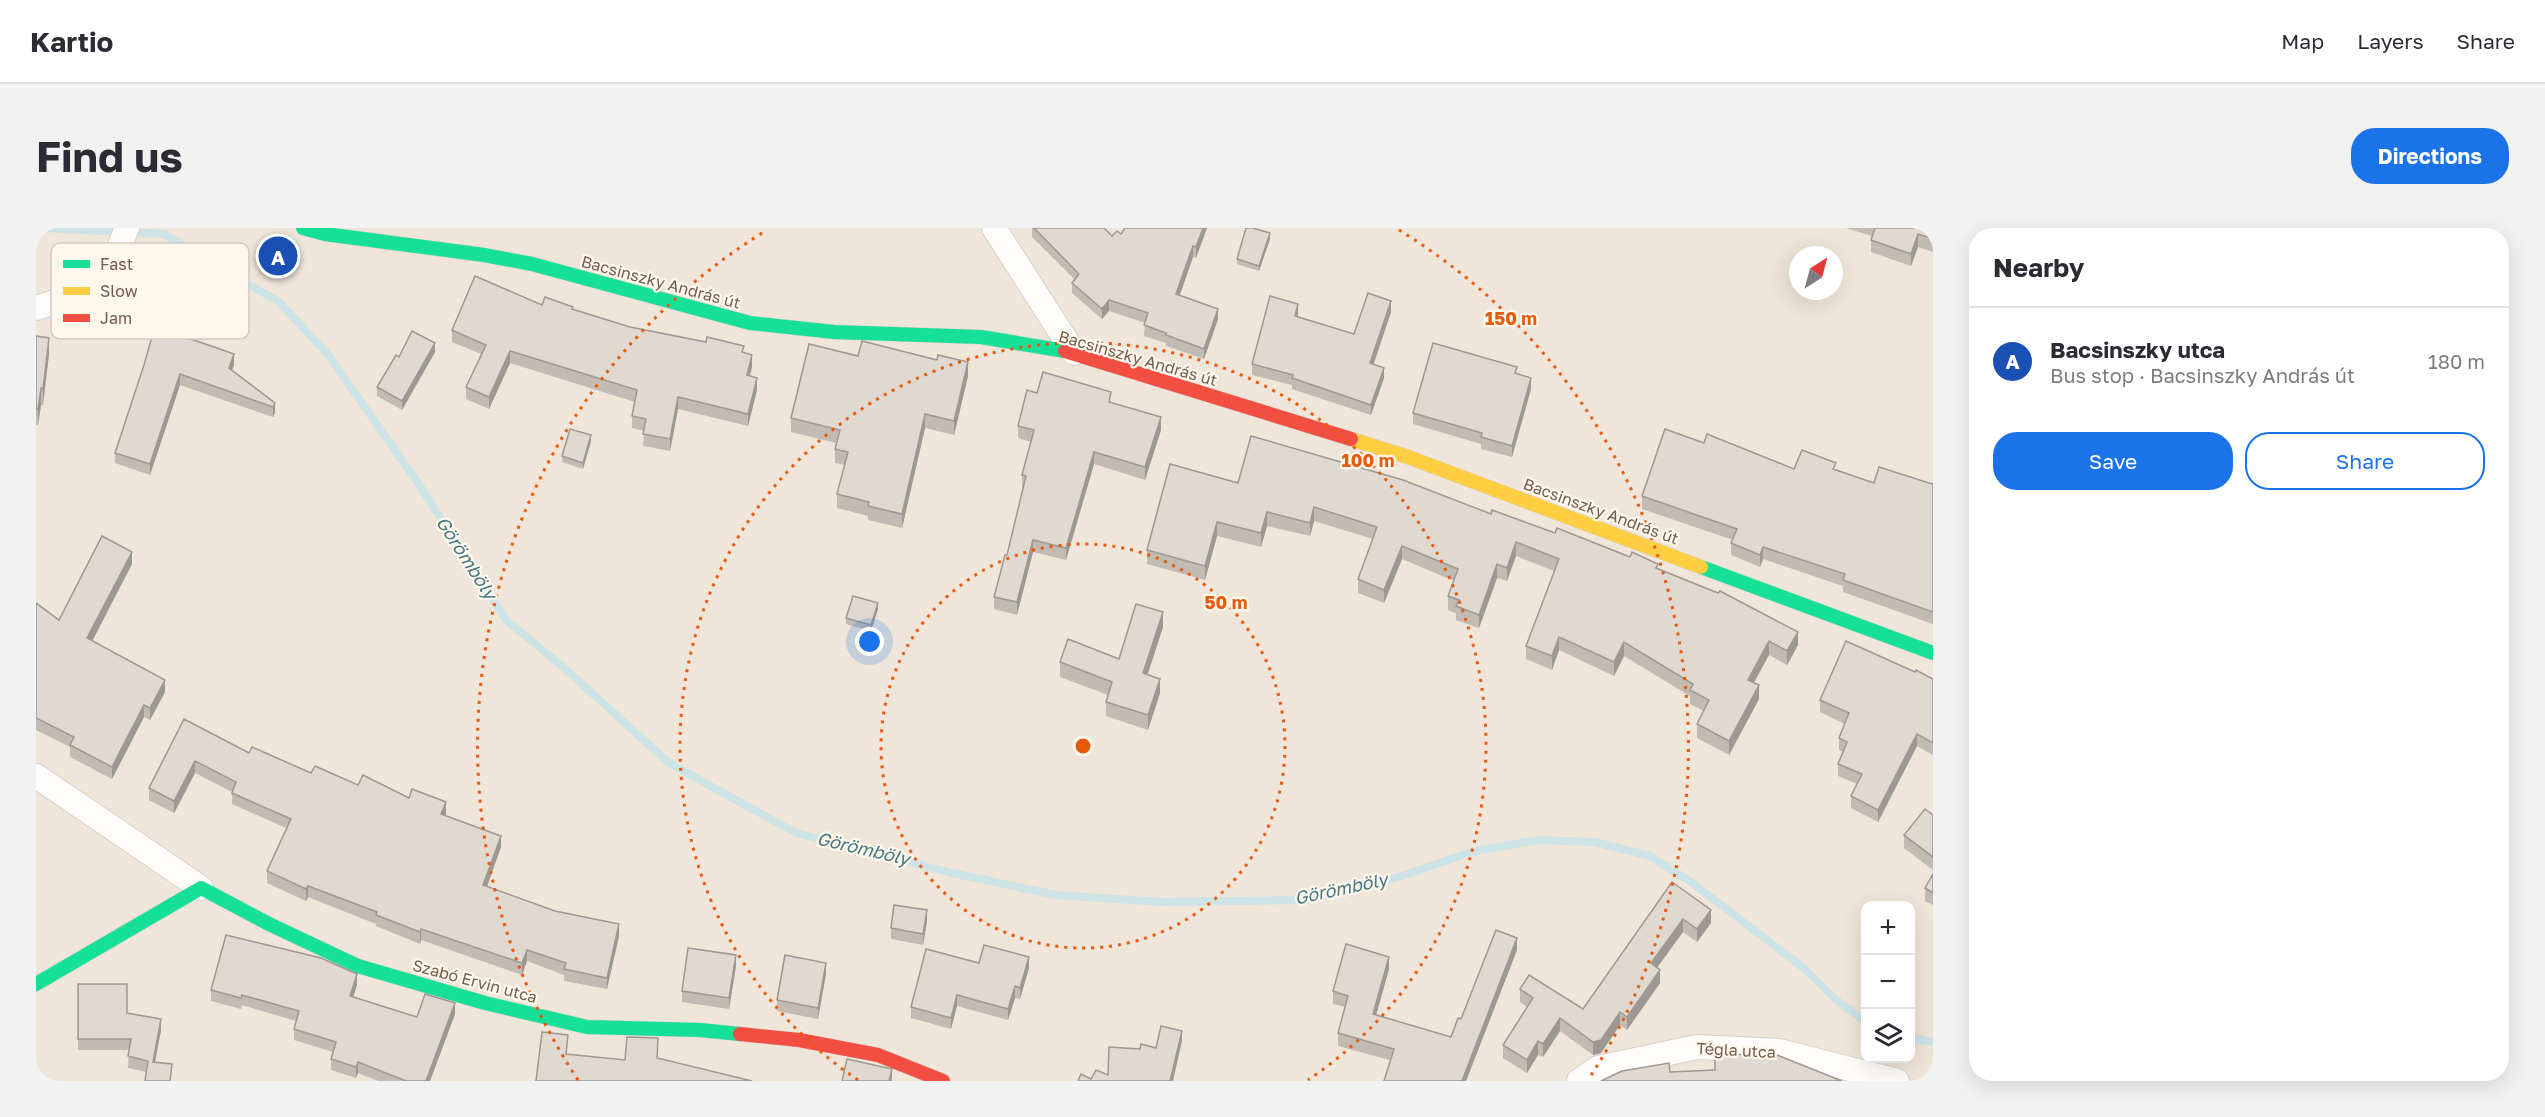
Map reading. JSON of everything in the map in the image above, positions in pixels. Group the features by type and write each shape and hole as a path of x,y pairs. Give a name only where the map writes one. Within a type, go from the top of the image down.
{"street":[{"path":"121,243 127,228"},
{"name":"Bacsinszky András út","path":"303,228 325,234 484,255 532,264 750,323 834,332 981,337 1074,353 1408,457 1933,653"},
{"path":"994,228 1074,353"},
{"path":"36,308 51,303"},
{"path":"36,776 201,888 36,984"},
{"name":"Szabó Ervin utca","path":"201,888 269,924 358,966 485,1003 587,1027 700,1030 799,1040 878,1055 943,1081"},
{"name":"Tégla utca","path":"1579,1081 1598,1068 1697,1047 1779,1051 1897,1081"}],"shaded area":[{"path":"36,228 1933,228 1933,1081 36,1081"}],"building":[{"path":"1034,228 1104,228 1112,236 1117,231 1121,234 1125,228 1203,228 1196,247 1193,246 1176,294 1218,309 1204,349 1144,325 1148,313 1109,300 1102,309 1072,283 1079,274"},
{"path":"1246,228 1270,233 1259,266 1237,259"},
{"path":"1875,228 1933,228 1933,239 1918,234 1911,254 1871,240"},
{"path":"475,276 542,305 545,297 573,307 572,309 630,327 706,342 707,337 744,346 742,352 752,355 747,375 757,378 748,414 678,397 670,439 643,434 646,419 632,416 637,390 510,351 489,397 466,387 486,345 452,330"},
{"path":"1368,293 1391,301 1370,363 1384,368 1371,405 1292,378 1293,375 1252,364 1270,296 1298,304 1295,316 1354,334"},
{"path":"412,331 435,343 402,401 377,387 396,355 399,357"},
{"path":"36,336 49,338 43,389 41,388 38,409 36,409"},
{"path":"151,339 191,339 234,354 229,368 275,403 273,407 180,374 150,464 115,453"},
{"path":"862,341 937,360 938,355 968,362 954,421 925,414 902,514 868,506 869,502 837,494 848,452 835,449 840,430 791,418 809,344 858,356"},
{"path":"1433,343 1517,367 1515,373 1531,378 1512,446 1481,437 1482,433 1413,413"},
{"path":"1043,372 1111,392 1109,402 1161,417 1145,467 1094,452 1066,548 1033,540 1017,602 994,597 1005,555 1007,555 1026,476 1022,475 1034,430 1018,426 1027,390 1037,393"},
{"path":"570,429 591,435 583,463 562,456"},
{"path":"1665,429 1704,443 1707,434 1794,469 1802,450 1836,463 1833,469 1874,483 1879,467 1933,483 1933,612 1843,580 1845,574 1763,547 1760,555 1731,543 1737,529 1642,496"},
{"path":"1251,436 1403,480 1491,514 1492,510 1555,533 1557,528 1630,557 1632,552 1658,564 1656,568 1718,593 1720,591 1798,632 1787,651 1769,641 1748,680 1759,685 1729,741 1697,724 1709,700 1690,690 1693,684 1624,642 1614,662 1559,637 1552,656 1526,646 1559,559 1516,542 1507,568 1497,564 1479,615 1456,606 1459,600 1448,596 1458,569 1402,546 1384,590 1358,579 1377,527 1314,507 1310,523 1267,512 1261,533 1217,522 1205,566 1147,550 1170,464 1238,483"},
{"path":"102,536 132,552 87,638 165,680 150,708 144,705 112,767 70,745 74,737 36,718 36,603 59,620"},
{"path":"853,596 878,603 871,625 846,618"},
{"path":"1136,604 1163,612 1143,673 1160,679 1148,715 1106,702 1112,682 1060,662 1068,639 1119,659"},
{"path":"1846,641 1933,679 1933,743 1917,734 1878,810 1851,796 1862,774 1838,764 1847,742 1839,738 1849,713 1820,700"},
{"path":"184,719 249,753 252,747 311,773 315,766 358,785 363,775 409,798 412,789 446,802 441,814 501,836 483,885 555,911 619,924 607,978 564,969 566,963 527,950 522,963 421,929 420,932 376,915 377,912 308,886 306,889 267,871 291,819 232,793 236,782 195,761 174,801 149,788"},
{"path":"1925,809 1933,815 1933,857 1904,835"},
{"path":"1933,874 1933,893 1925,888"},
{"path":"1672,882 1711,910 1697,929 1683,919 1651,963 1660,970 1627,1017 1620,1012 1601,1040 1593,1042 1560,1018 1543,1044 1538,1041 1527,1060 1503,1045 1533,998 1520,989 1529,975 1583,1009"},
{"path":"894,905 927,910 923,934 891,928"},
{"path":"1496,930 1517,938 1462,1081 1384,1081 1394,1049 1338,1033 1348,996 1333,991 1346,944 1389,957 1373,1014 1451,1037 1458,1018 1461,1019"},
{"path":"226,935 321,958 357,974 350,996 417,1017 425,994 455,1003 426,1081 406,1081 358,1062 356,1067 331,1059 336,1042 294,1029 299,1011 242,995 241,998 211,990"},
{"path":"984,945 1029,957 1020,988 1015,986 1008,1009 957,995 951,1018 911,1007 926,949 979,963"},
{"path":"688,948 736,955 729,998 682,991"},
{"path":"785,955 826,963 818,1008 777,1000"},
{"path":"78,984 127,984 127,1013 161,1019 153,1062 172,1064 170,1081 145,1081 148,1061 128,1056 131,1039 78,1039"},
{"path":"1161,1026 1182,1031 1170,1081 1078,1081 1081,1074 1091,1079 1096,1070 1108,1075 1109,1047 1140,1049 1141,1044 1156,1048"},
{"path":"542,1032 568,1035 566,1054 625,1060 627,1037 658,1038 657,1058 752,1081 536,1081"},
{"path":"1715,1054 1777,1055 1842,1081 1601,1081 1622,1071 1669,1063 1670,1072 1715,1070"},
{"path":"847,1059 892,1069 889,1081 842,1081"}],"waterway":[{"name":"Görömböly","path":"44,228 164,234 179,243"},
{"name":"Görömböly","path":"249,284 279,302 326,352 418,483 506,620 562,666 669,763 796,833 952,873 1056,895 1162,902 1307,900 1402,876 1471,852 1538,840 1594,842 1650,856 1691,882 1805,969 1836,1000 1861,1018"},
{"name":"Görömböly","path":"1915,1039 1933,1042"}],"traffic: fast":[{"path":"303,228 325,234 484,255 532,264 750,323 834,332 981,337 1065,351"},
{"path":"1701,567 1933,653"},
{"path":"36,984 201,888 269,924 358,966 485,1003 587,1027 700,1030 740,1034"}],"traffic: slow":[{"path":"1351,439 1408,457 1701,567"}],"traffic: jam":[{"path":"1065,351 1351,439"},
{"path":"740,1034 799,1040 878,1055 943,1081"}],"place":[{"name":"Bacsinszky utca","path":"278,256"}]}
